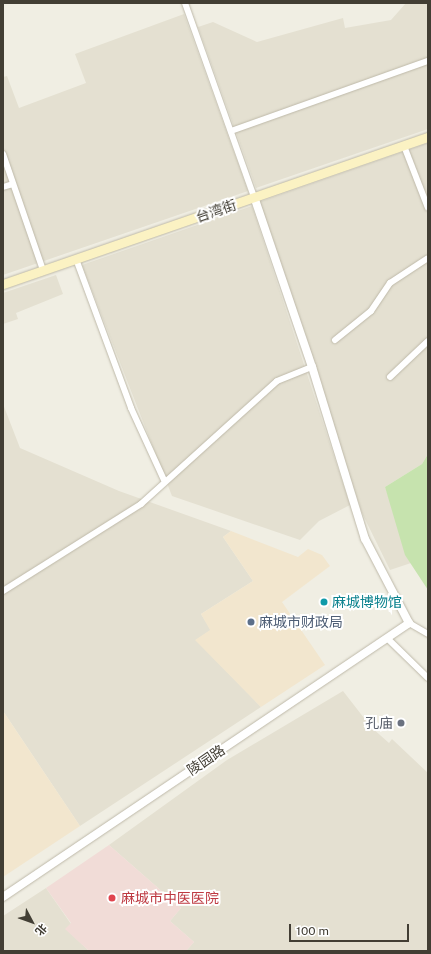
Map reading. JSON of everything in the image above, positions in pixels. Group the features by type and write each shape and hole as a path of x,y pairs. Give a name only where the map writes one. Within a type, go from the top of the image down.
{"main road":[{"name":"台湾街","path":"3,284 428,137"}],"street":[{"path":"185,3 231,131 312,367 365,540 409,623 428,634"},
{"path":"231,131 428,61"},
{"path":"404,146 428,208"},
{"path":"3,154 43,270"},
{"path":"3,187 13,184"},
{"path":"335,340 371,311 390,283 428,258"},
{"path":"76,259 131,408 164,480"},
{"path":"390,378 428,341"},
{"path":"3,591 141,504 164,480 277,381 312,367"},
{"name":"陵园路","path":"3,897 409,623"},
{"path":"387,638 428,678"}],"shaded area":[{"path":"406,3 428,3 428,129 256,188 198,27 213,22 257,42 343,18 345,28 391,20"},
{"path":"184,14 248,191 3,275 3,77 7,76 19,108 86,83 75,54"},
{"path":"428,143 428,454 422,464 385,487 411,563 390,570 362,513 259,202"},
{"path":"252,206 350,505 319,521 300,540 172,496 82,265"},
{"path":"56,275 63,294 16,313 18,319 3,324 3,293"},
{"path":"3,404 20,448 119,491 231,531 223,537 253,581 201,614 211,630 196,640 261,707 80,826 3,711"},
{"name":"麻城市财政局","path":"231,531 298,557 308,549 322,555 330,566 282,602 325,665 261,707 195,640 210,630 201,614 253,581 223,537"},
{"path":"343,691 371,727 389,743 392,739 428,773 428,951 186,951 194,942 170,921 181,908 109,845 227,760"},
{"path":"3,711 80,826 3,877"},
{"name":"麻城市中医医院","path":"109,845 181,908 170,921 194,942 186,951 89,951 65,929 71,923 46,888"},
{"path":"46,888 71,924 66,929 89,951 3,951 3,916"}],"green space":[{"path":"428,454 428,590 405,555 385,487 422,464"}],"place":[{"name":"麻城博物馆","path":"324,602"},
{"name":"麻城市财政局","path":"251,622"},
{"name":"孔庙","path":"401,723"},
{"name":"麻城市中医医院","path":"112,898"}]}
